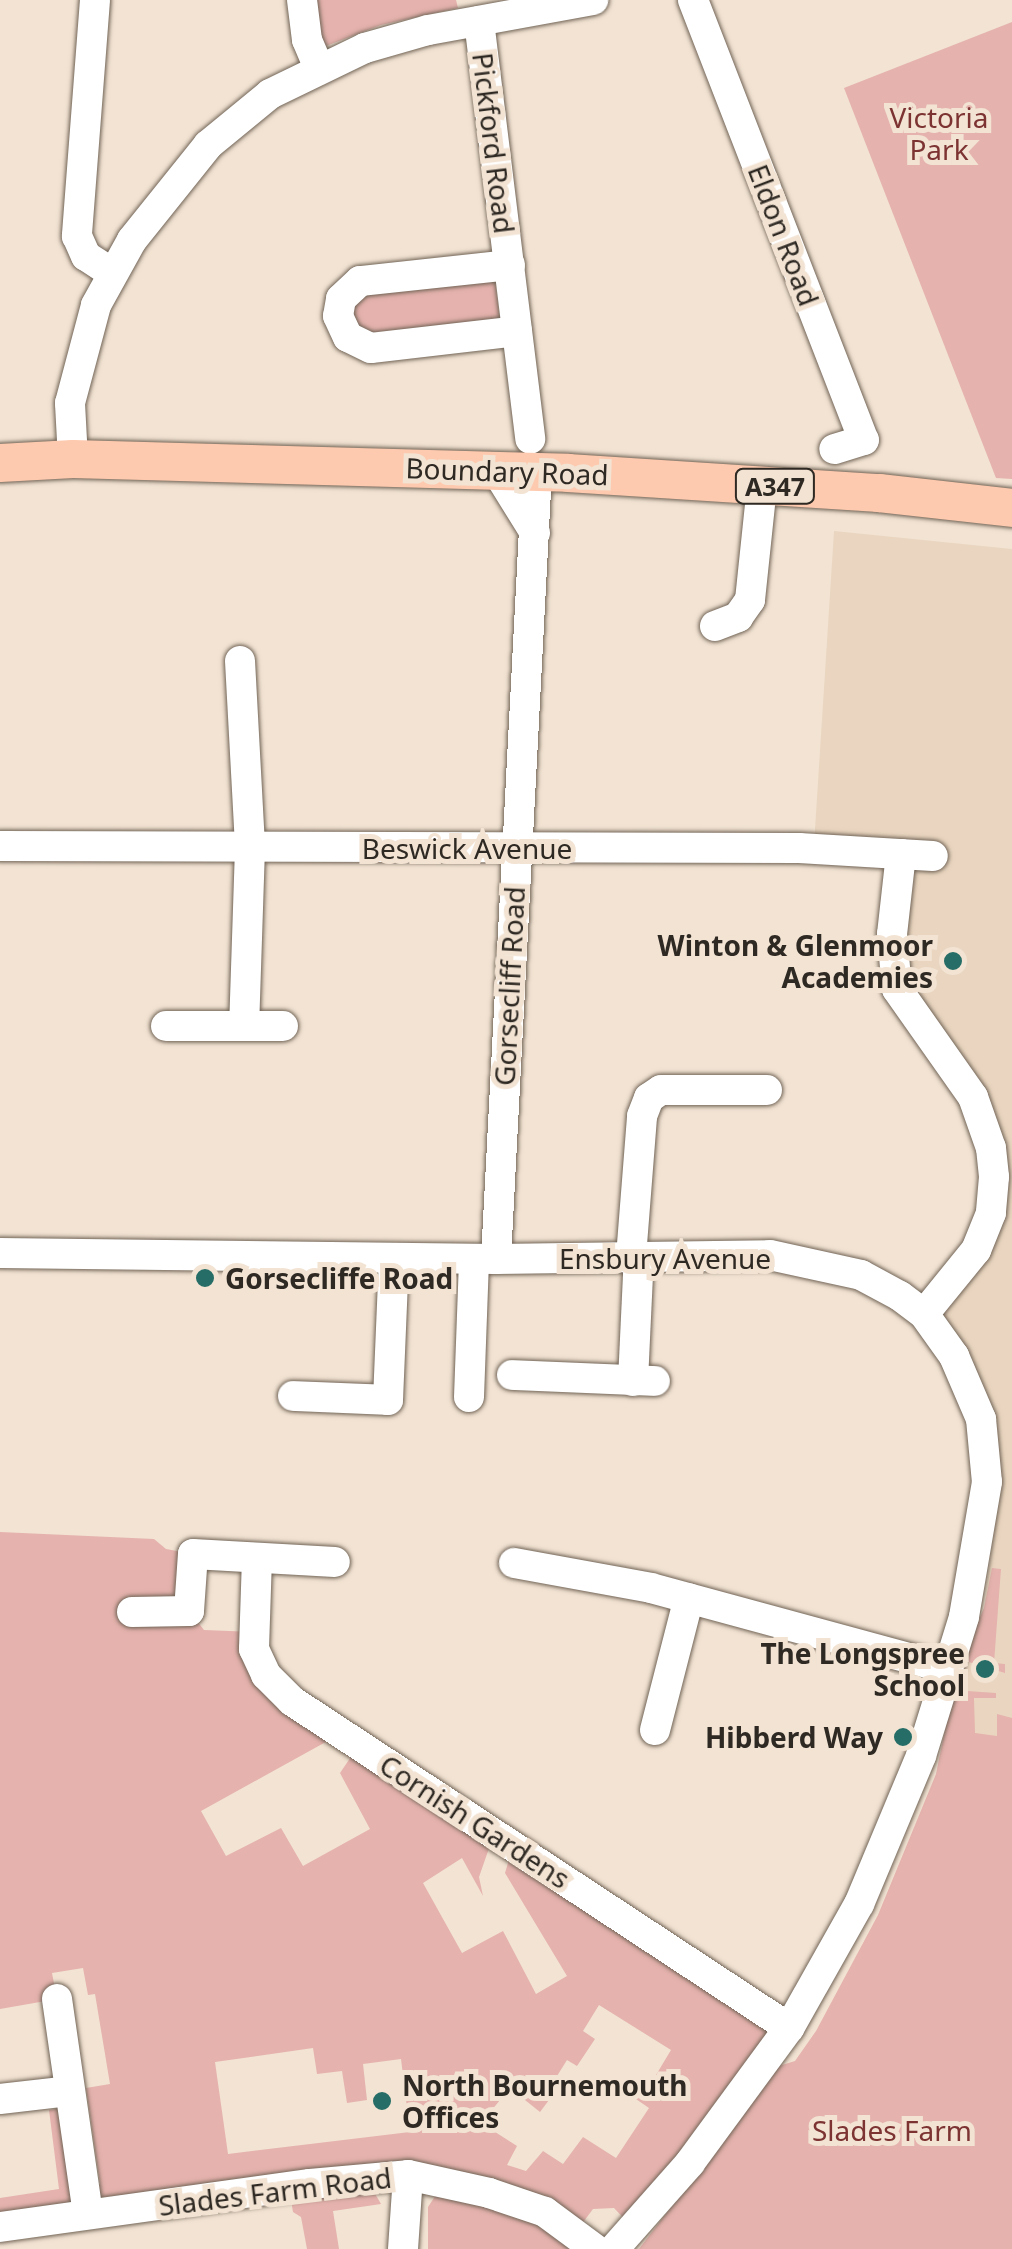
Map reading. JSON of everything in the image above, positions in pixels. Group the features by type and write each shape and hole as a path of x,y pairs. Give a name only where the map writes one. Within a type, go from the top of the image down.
{"main road":[{"name":"Boundary Road","path":"0,463 74,460 496,470 534,487 762,485 1012,508"}],"street":[{"path":"96,0 77,236 86,256 112,273"},
{"path":"302,0 307,40 319,68"},
{"path":"74,460 70,404 75,374 112,273 158,204 208,145 270,94 319,68 388,40 471,14 594,0"},
{"name":"Eldon Road","path":"693,0 864,440 834,448"},
{"name":"Pickford Road","path":"471,14 510,265 534,487"},
{"name":"Pickford Road","path":"510,265 360,280 340,298 338,316 348,337 371,348 517,331"},
{"path":"496,470 534,487"},
{"path":"715,626 738,617 750,600 762,485"},
{"name":"Gorsecliff Road","path":"469,1397 485,1259 515,848 534,487"},
{"path":"240,662 250,848 244,1026"},
{"name":"Beswick Avenue","path":"0,846 838,850 934,856"},
{"path":"901,854 892,934 897,988 973,1097 987,1135 994,1177 992,1207 959,1276 924,1314"},
{"path":"166,1026 283,1026"},
{"path":"512,1376 644,1381 635,1257 642,1116 649,1098 661,1090 766,1090"},
{"name":"Ensbury Avenue","path":"0,1253 485,1259 770,1255 860,1275 924,1314 966,1375 986,1448 979,1545 964,1616 921,1756 859,1904 789,2028 690,2163 614,2249"},
{"path":"293,1396 388,1400 394,1258"},
{"path":"132,1612 189,1611 180,1551 335,1562"},
{"name":"Cornish Gardens","path":"256,1558 254,1650 266,1675 292,1701 789,2028"},
{"path":"514,1564 580,1572 689,1598 946,1668"},
{"path":"655,1730 689,1598"},
{"path":"57,1999 88,2214"},
{"path":"0,2099 69,2091"},
{"path":"403,2249 408,2176"},
{"name":"Slades Farm Road","path":"0,2227 355,2178 408,2176 460,2185 545,2212 595,2249"}],"shaded area":[{"name":"Winton & Glenmoor Academies","path":"834,531 1012,549 1012,1771 941,1754 962,1660 984,1608 998,1498 991,1406 985,1389 930,1307 976,1250 991,1148 897,989 900,854 814,845"}],"green space":[{"path":"313,0 456,0 458,8 381,25 318,49"},
{"name":"Victoria Park","path":"1012,22 1012,479 996,478 844,88"},
{"path":"494,273 501,326 366,337 346,306 361,288"},
{"path":"0,1532 154,1539 166,1549 193,1554 189,1611 204,1630 255,1632 254,1649 342,1733 201,1811 226,1856 281,1828 303,1866 370,1829 340,1773 359,1745 494,1834 479,1877 483,1896 462,1858 423,1883 462,1953 503,1931 536,1994 567,1976 505,1873 513,1846 789,2028 633,2228 614,2208 593,2209 575,2233 595,2249 428,2249 428,2207 445,2181 0,2227 0,2198 59,2189 49,2110 71,2107 84,2186 100,2184 86,2088 110,2084 95,1994 88,1995 83,1968 52,1973 57,1999 0,2009","holes":["599,2005 671,2050 653,2080 647,2077 633,2097 649,2108 616,2158 583,2137 563,2164 543,2151 526,2171 507,2165 517,2146 481,2123 510,2088 540,2112 558,2088 552,2084 567,2060 577,2066 595,2039 583,2031","313,2048 317,2074 342,2071 347,2103 367,2100 363,2064 401,2059 410,2132 228,2154 215,2062"]},
{"path":"992,1568 1001,1569 994,1663 1005,1664 1005,1673 962,1660 984,1608"},
{"name":"Slades Farm","path":"967,1691 996,1693 996,1698 974,1698 975,1733 997,1736 997,1714 1012,1718 1012,2249 639,2249 779,2066 795,2061 816,2031 878,1915 936,1774 951,1700"},
{"path":"370,2185 381,2204 333,2211 339,2249 307,2249 301,2217 293,2212 290,2194"}],"place":[{"name":"Winton & Glenmoor Academies","path":"953,961"},
{"name":"Gorsecliffe Road","path":"205,1278"},
{"name":"The Longspree School","path":"985,1669"},
{"name":"Hibberd Way","path":"903,1737"},
{"name":"North Bournemouth Offices","path":"382,2101"}]}
